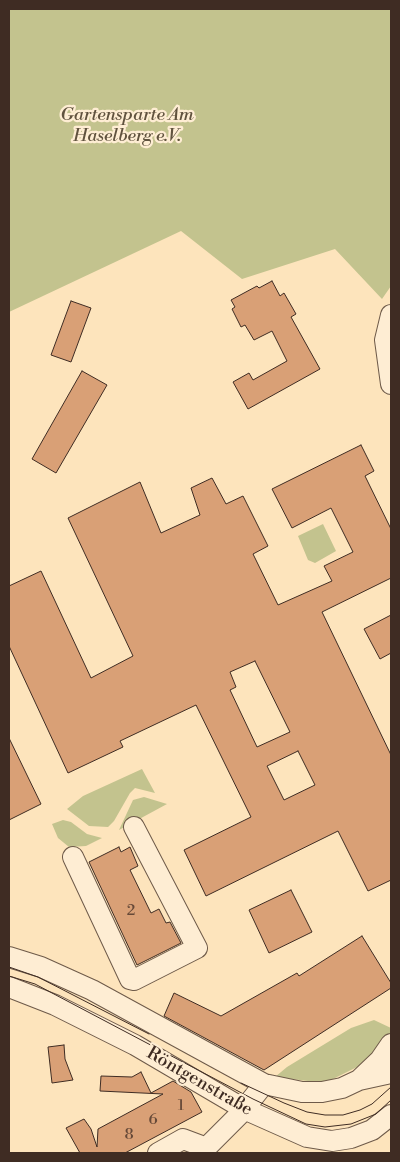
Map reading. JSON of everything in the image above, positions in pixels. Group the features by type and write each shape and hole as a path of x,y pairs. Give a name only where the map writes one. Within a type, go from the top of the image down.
{"street":[{"path":"391,315 385,340 391,384"},
{"path":"73,857 130,979 134,980 197,948 134,827"},
{"name":"Röntgenstraße","path":"9,957 40,967 92,990 264,1084 302,1092 322,1092 342,1088 359,1080 391,1073"},
{"name":"Röntgenstraße","path":"9,987 55,1005 135,1045 244,1108 288,1130 317,1139 332,1141 351,1138 382,1128 391,1115"},
{"name":"Röntgenstraße","path":"359,1080 380,1060 391,1044"},
{"path":"158,1153 183,1139 204,1151 264,1084"}],"green space":[{"name":"Gartensparte Am Haselberg e.V.","path":"9,9 391,9 391,286 382,299 335,249 242,279 181,231 9,312"},
{"path":"323,524 336,551 315,563 308,560 298,536"},
{"path":"142,769 155,793 135,788 130,793 114,821 108,827 89,826 67,809 83,796"},
{"path":"144,797 167,804 119,830 133,800"},
{"path":"63,820 71,822 87,834 102,838 86,846 69,847 58,838 52,824"},
{"path":"374,1020 391,1028 391,1032 367,1062 331,1080 316,1082 275,1077 287,1067 351,1028"}],"building":[{"path":"272,281 280,296 284,293 296,314 291,317 320,369 248,409 233,382 249,373 253,380 287,361 272,331 254,340 245,325 241,327 232,309 235,307 231,300 257,286 259,288"},
{"path":"71,301 91,308 71,362 51,355"},
{"path":"82,371 107,385 56,473 32,459"},
{"path":"361,445 374,471 365,476 391,529 391,578 322,612 391,755 391,880 368,891 338,831 206,896 184,850 251,817 196,705 120,741 123,747 68,773 9,646 9,586 41,571 91,678 133,656 68,518 140,482 161,533 200,515 191,488 212,478 226,504 243,496 268,546 253,554 278,605 332,581 324,566 353,552 331,508 292,528 272,489","holes":["255,661 290,732 257,747 230,690 236,687 230,672","298,751 315,785 284,800 267,766"]},
{"path":"391,615 391,653 380,659 364,629"},
{"path":"9,738 41,804 9,820"},
{"path":"119,847 121,852 130,847 138,866 130,870 151,913 159,909 166,923 170,922 181,943 137,965 89,862"},
{"path":"291,890 312,932 269,953 249,910"},
{"path":"362,936 391,983 391,988 264,1070 164,1016 174,993 221,1016 297,973 299,976"},
{"path":"64,1045 65,1059 73,1080 52,1083 48,1047"},
{"path":"141,1072 151,1093 173,1081 191,1092 202,1112 125,1153 80,1153 66,1128 84,1119 91,1129 97,1147 98,1129 163,1094 100,1091 101,1076 132,1077"}],"tram line":[{"path":"9,967 38,977 149,1034"},
{"path":"9,976 35,984 253,1099 306,1124 325,1127 351,1124 376,1114 391,1100"},
{"path":"241,1083 307,1112 325,1115 343,1115 360,1110 372,1104 391,1087"}]}
